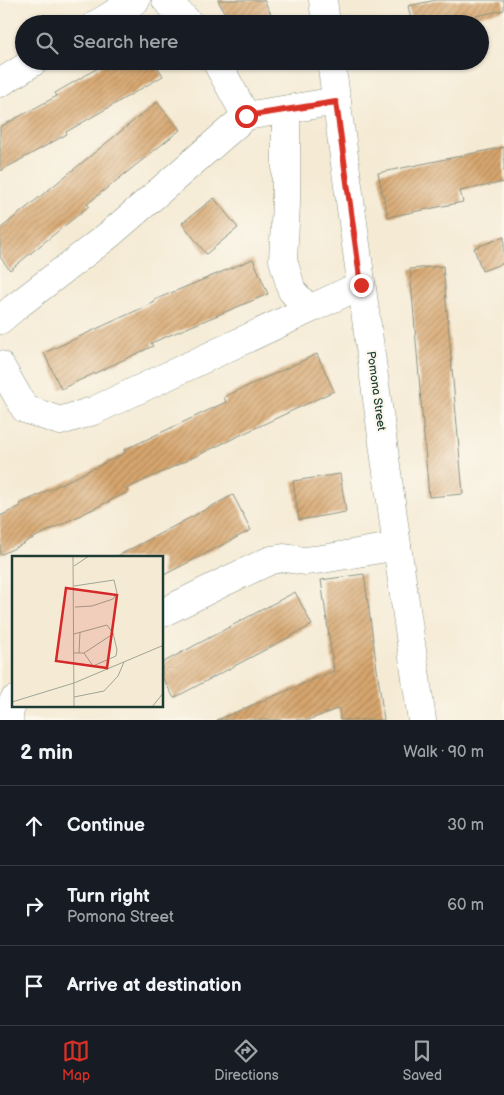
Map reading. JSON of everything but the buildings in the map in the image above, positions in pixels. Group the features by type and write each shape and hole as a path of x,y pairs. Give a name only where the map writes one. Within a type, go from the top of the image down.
{"street":[{"path":"112,15 136,0"},
{"path":"166,0 181,15"},
{"path":"323,0 325,15"},
{"path":"0,83 21,70"},
{"path":"221,70 246,116"},
{"name":"Pomona Street","path":"332,70 396,546 422,720"},
{"path":"0,320 110,234 246,116 336,102"},
{"path":"286,110 286,204 283,260 292,291 309,310"},
{"path":"0,365 25,409 60,421 93,411 361,285"},
{"path":"164,612 271,560 284,558 305,561 323,559 396,546"},
{"path":"9,720 9,712 12,705"}],"route":[{"path":"246,116 336,102 361,285"}]}
